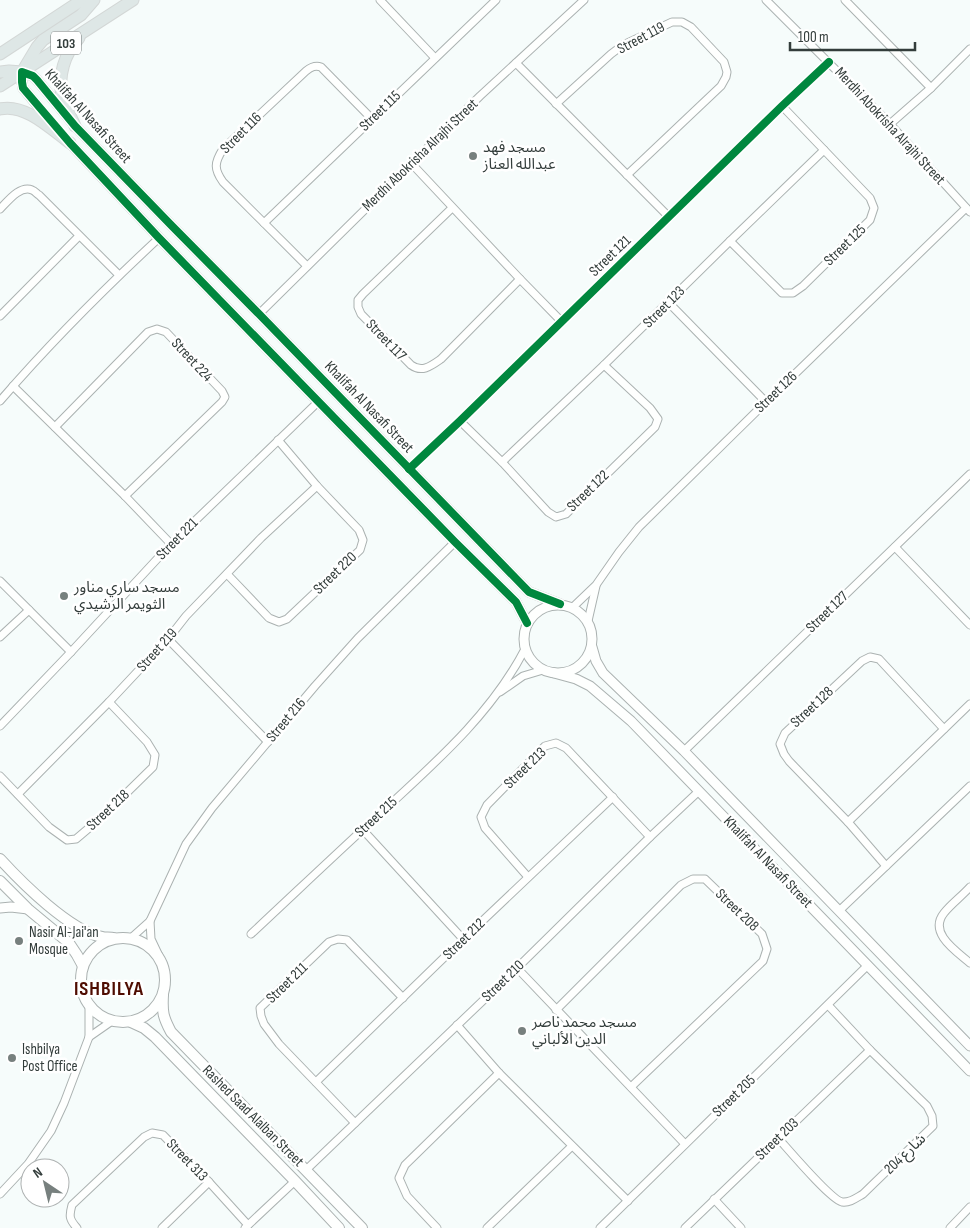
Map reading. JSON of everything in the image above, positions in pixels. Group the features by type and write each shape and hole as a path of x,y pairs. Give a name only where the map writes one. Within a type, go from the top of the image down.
{"main road":[{"name":"103","path":"0,54 82,0"},
{"path":"0,72 22,72 36,47 43,40 81,16 94,0"},
{"name":"103","path":"0,86 133,0"},
{"path":"76,126 62,97 61,79 64,61 72,45 85,31"},
{"path":"0,109 20,110 34,117 70,143"},
{"path":"0,859 40,898 69,922 101,937 131,938 142,941 159,956 165,968 166,982 163,995 156,1008 144,1017 131,1022 112,1021 95,1012 84,996 81,986 83,966 88,956 96,947 106,941 117,938"},
{"path":"0,881 28,909 69,943 83,966"},
{"name":"Rashed Saad Alalban Street","path":"163,995 162,1012 171,1032 362,1228"},
{"name":"Rashed Saad Alalban Street","path":"131,1022 144,1028 155,1037 339,1228"},
{"path":"331,1220 334,1214 343,1208"}],"street":[{"path":"53,18 70,0"},
{"path":"380,0 435,58"},
{"name":"Street 115","path":"264,223 496,0"},
{"name":"Merdhi Abokrisha Alrajhi Street","path":"259,314 480,96 584,0"},
{"name":"Merdhi Abokrisha Alrajhi Street","path":"766,0 890,124 968,210"},
{"path":"845,0 931,88"},
{"name":"Street 119","path":"556,104 610,54 623,46 672,22 682,22 691,27 724,62 727,72 726,77 720,86 627,175"},
{"path":"890,124 931,88 970,49"},
{"name":"Street 121","path":"409,469 460,422 829,62"},
{"path":"516,63 670,217"},
{"name":"Street 116","path":"307,266 223,182 217,174 217,158 223,149 311,67 321,67 372,119"},
{"name":"Khalifah Al Nasafi Street","path":"527,624 516,602 318,402 70,143 24,88 22,72 33,76 37,80 76,126 172,226 529,592 560,604"},
{"name":"Street 125","path":"730,240 782,293 793,293 803,286 870,220 874,208 870,198 782,106"},
{"name":"Street 123","path":"502,462 824,150"},
{"path":"411,163 562,322"},
{"path":"0,209 23,189 32,190 119,275"},
{"name":"Street 117","path":"452,208 363,294 358,300 361,314 411,365 416,369 423,370 441,359 520,279"},
{"name":"Street 126","path":"573,607 596,585 639,526 968,210"},
{"path":"0,316 79,236"},
{"path":"0,401 51,344 119,275 159,238"},
{"path":"668,302 766,402"},
{"name":"Street 224","path":"54,427 148,332 157,329 166,332 222,391 224,397 222,402 125,496"},
{"name":"Street 122","path":"460,422 502,462 548,512 556,517 566,514 655,427 658,419 650,408 604,365"},
{"path":"13,386 171,544"},
{"name":"Street 221","path":"0,726 171,544 318,402"},
{"name":"Street 220","path":"227,574 269,618 279,622 287,619 360,550 363,540 359,530 317,486 278,440"},
{"name":"Street 127","path":"684,751 970,474"},
{"name":"Street 219","path":"18,794 109,702 168,639 186,616 261,538 317,486"},
{"name":"Street 216","path":"131,938 150,921 186,844 212,808 358,638 455,542"},
{"path":"895,547 970,625"},
{"path":"0,581 71,652"},
{"name":"Street 126","path":"588,621 596,585"},
{"path":"560,604 573,607 582,613 588,621 593,634 592,647 587,658 578,667 566,672 554,673 543,670 532,661 525,649 524,636 527,624 533,615 550,605 560,604"},
{"path":"0,637 29,610"},
{"path":"168,639 268,742"},
{"name":"Khalifah Al Nasafi Street","path":"592,647 596,661 603,673 684,751 970,1046"},
{"name":"Street 215","path":"250,934 431,766 472,725 496,694 525,649"},
{"name":"Street 128","path":"886,866 848,822 789,761 780,744 785,733 862,661 870,657 879,660 944,729"},
{"name":"Street 215","path":"496,694 523,676 543,670"},
{"name":"Khalifah Al Nasafi Street","path":"554,673 576,679 590,686 631,720 970,1071"},
{"name":"Street 218","path":"0,776 49,828 67,840 76,839 102,817 153,767 155,755 147,742 109,702"},
{"path":"848,822 970,704"},
{"name":"Street 213","path":"528,877 484,828 480,817 487,805 546,746 556,743 566,748 650,837"},
{"path":"839,911 970,786"},
{"name":"Street 210","path":"306,1170 699,791"},
{"name":"Street 212","path":"316,1082 613,797"},
{"path":"363,830 464,939"},
{"path":"760,854 763,849 773,843"},
{"name":"Street 208","path":"556,1010 681,885 693,879 705,879 762,934 767,949 764,961 631,1087"},
{"path":"970,888 944,913 939,922 939,931 951,946 970,963"},
{"path":"0,908 28,909"},
{"path":"150,921 151,939 159,956"},
{"name":"Street 211","path":"355,1123 278,1044 264,1024 260,1008 329,942 338,940 347,940 403,998"},
{"name":"Street 205","path":"600,1228 868,965"},
{"path":"517,968 685,1144"},
{"path":"0,1194 28,1164 51,1131 67,1097 89,1037 89,1005"},
{"name":"شارع 204","path":"778,1138 829,1194 840,1202 851,1202 863,1194 933,1126 932,1116 927,1106 870,1050 828,1005"},
{"path":"89,1037 112,1021"},
{"path":"457,1025 499,1073 628,1201"},
{"path":"948,1048 957,1048 962,1040 960,1036"},
{"name":"Street 203","path":"685,1228 870,1050"},
{"path":"437,1228 407,1196 399,1178 405,1165 499,1073"},
{"name":"Street 313","path":"77,1228 69,1215 72,1205 144,1137 152,1133 163,1135 209,1182 246,1227"},
{"path":"487,1228 572,1146"},
{"path":"246,1227 295,1181"},
{"path":"162,1228 209,1182"},
{"path":"714,1199 741,1228"},
{"path":"950,1228 970,1207"}],"cycle path":[{"path":"409,469 829,62"},
{"path":"527,623 516,602 455,542 159,238 70,143 23,88 22,72 33,76 37,80 75,126 529,592 560,604"}],"place":[{"name":"مسجد فهد عبدالله العناز","path":"473,156"},
{"name":"مسجد ساري مناور الثويمر الرشيدي","path":"64,596"},
{"name":"Nasir Al-Jai'an Mosque","path":"19,941"},
{"name":"مسجد محمد ناصر الدين الألباني","path":"522,1031"},
{"name":"Ishbilya Post Office","path":"12,1058"}],"district":[{"name":"ISHBILYA","path":"109,989"}]}
